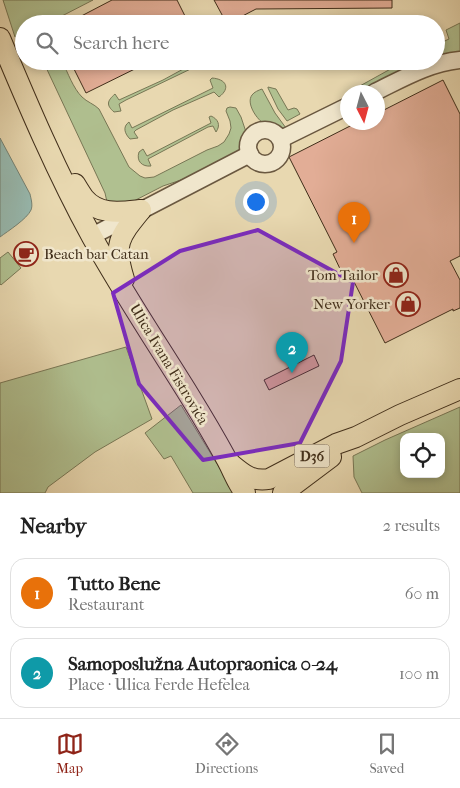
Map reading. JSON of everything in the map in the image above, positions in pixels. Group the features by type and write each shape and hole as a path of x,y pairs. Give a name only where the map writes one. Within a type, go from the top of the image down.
{"main road":[{"name":"Ulica Ivana Fistrovića","path":"0,38 52,159 92,236 228,461 245,493"},
{"path":"52,159 69,175 89,203 97,208 116,213 141,210"},
{"path":"130,300 120,267 118,248 126,229 141,210"},
{"name":"D36","path":"228,461 249,478 263,480 264,486 329,448 460,389"},
{"name":"D36","path":"283,493 297,486 356,437"}],"street":[{"path":"445,62 460,60"},
{"path":"385,87 420,70"},
{"path":"281,139 340,110"},
{"path":"271,130 281,139 283,150 280,156 272,163 262,164 257,162 250,154 248,147 250,139 258,131 271,130"},
{"path":"92,236 250,154"}],"highlighted area":[{"path":"258,230 353,282 341,361 300,443 203,460 139,384 113,293 180,251"}],"green space":[{"path":"3,0 93,0 64,15 15,15 15,37"},
{"path":"460,23 460,56 445,58 445,41 449,39 446,30"},
{"path":"47,70 66,70 76,89 84,99 99,109 129,167 145,178 154,177 224,142 231,128 226,111 227,108 236,108 246,132 245,145 240,153 193,176 163,186 126,205 107,202 105,193"},
{"path":"181,70 188,70 119,104 121,111 114,112 109,105 110,99 115,94 119,100"},
{"path":"389,70 410,70 377,84 362,85"},
{"path":"212,78 221,80 226,87 223,94 219,97 214,92 173,110 136,130 134,132 138,138 130,139 127,135 125,128 129,122 132,128 213,88 210,80"},
{"path":"268,87 276,89 288,110 297,109 300,114 287,121 278,109"},
{"path":"262,89 275,113 286,128 265,124 255,114 250,98 254,93"},
{"path":"211,116 218,123 216,132 213,126 208,127 148,159 151,166 145,166 140,163 138,155 143,149 147,156 211,123 209,117"},
{"path":"8,252 21,268 1,285 0,258"},
{"path":"126,347 152,419 95,452 48,487 45,493 0,493 0,383"},
{"path":"181,405 235,493 193,493 171,456 164,459 145,433"},
{"path":"460,407 460,493 362,493 354,477 353,456 400,433 400,478 445,478 445,433 401,433"}],"water":[{"path":"0,138 30,194 32,206 26,217 0,237"}],"building":[{"path":"112,0 177,0 184,15 83,15"},
{"path":"214,0 392,0 392,8 256,9 244,15 222,15"},
{"path":"74,70 133,70 86,93"},
{"path":"443,80 460,114 460,256 450,261 460,280 460,308 453,311 453,309 385,343 348,270 342,273 333,254 337,252 289,157 342,130 385,130 385,109"},
{"name":"Beach bar Catan","path":"28,244 37,254 23,264 16,254"},
{"path":"314,355 319,366 269,390 264,380"}],"place":[{"name":"Tutto Bene","path":"354,243"},
{"name":"Beach bar Catan","path":"26,254"},
{"name":"Tom Tailor","path":"396,275"},
{"name":"New Yorker","path":"408,304"},
{"name":"Samoposlužna Autopraonica 0-24","path":"292,373"}]}
